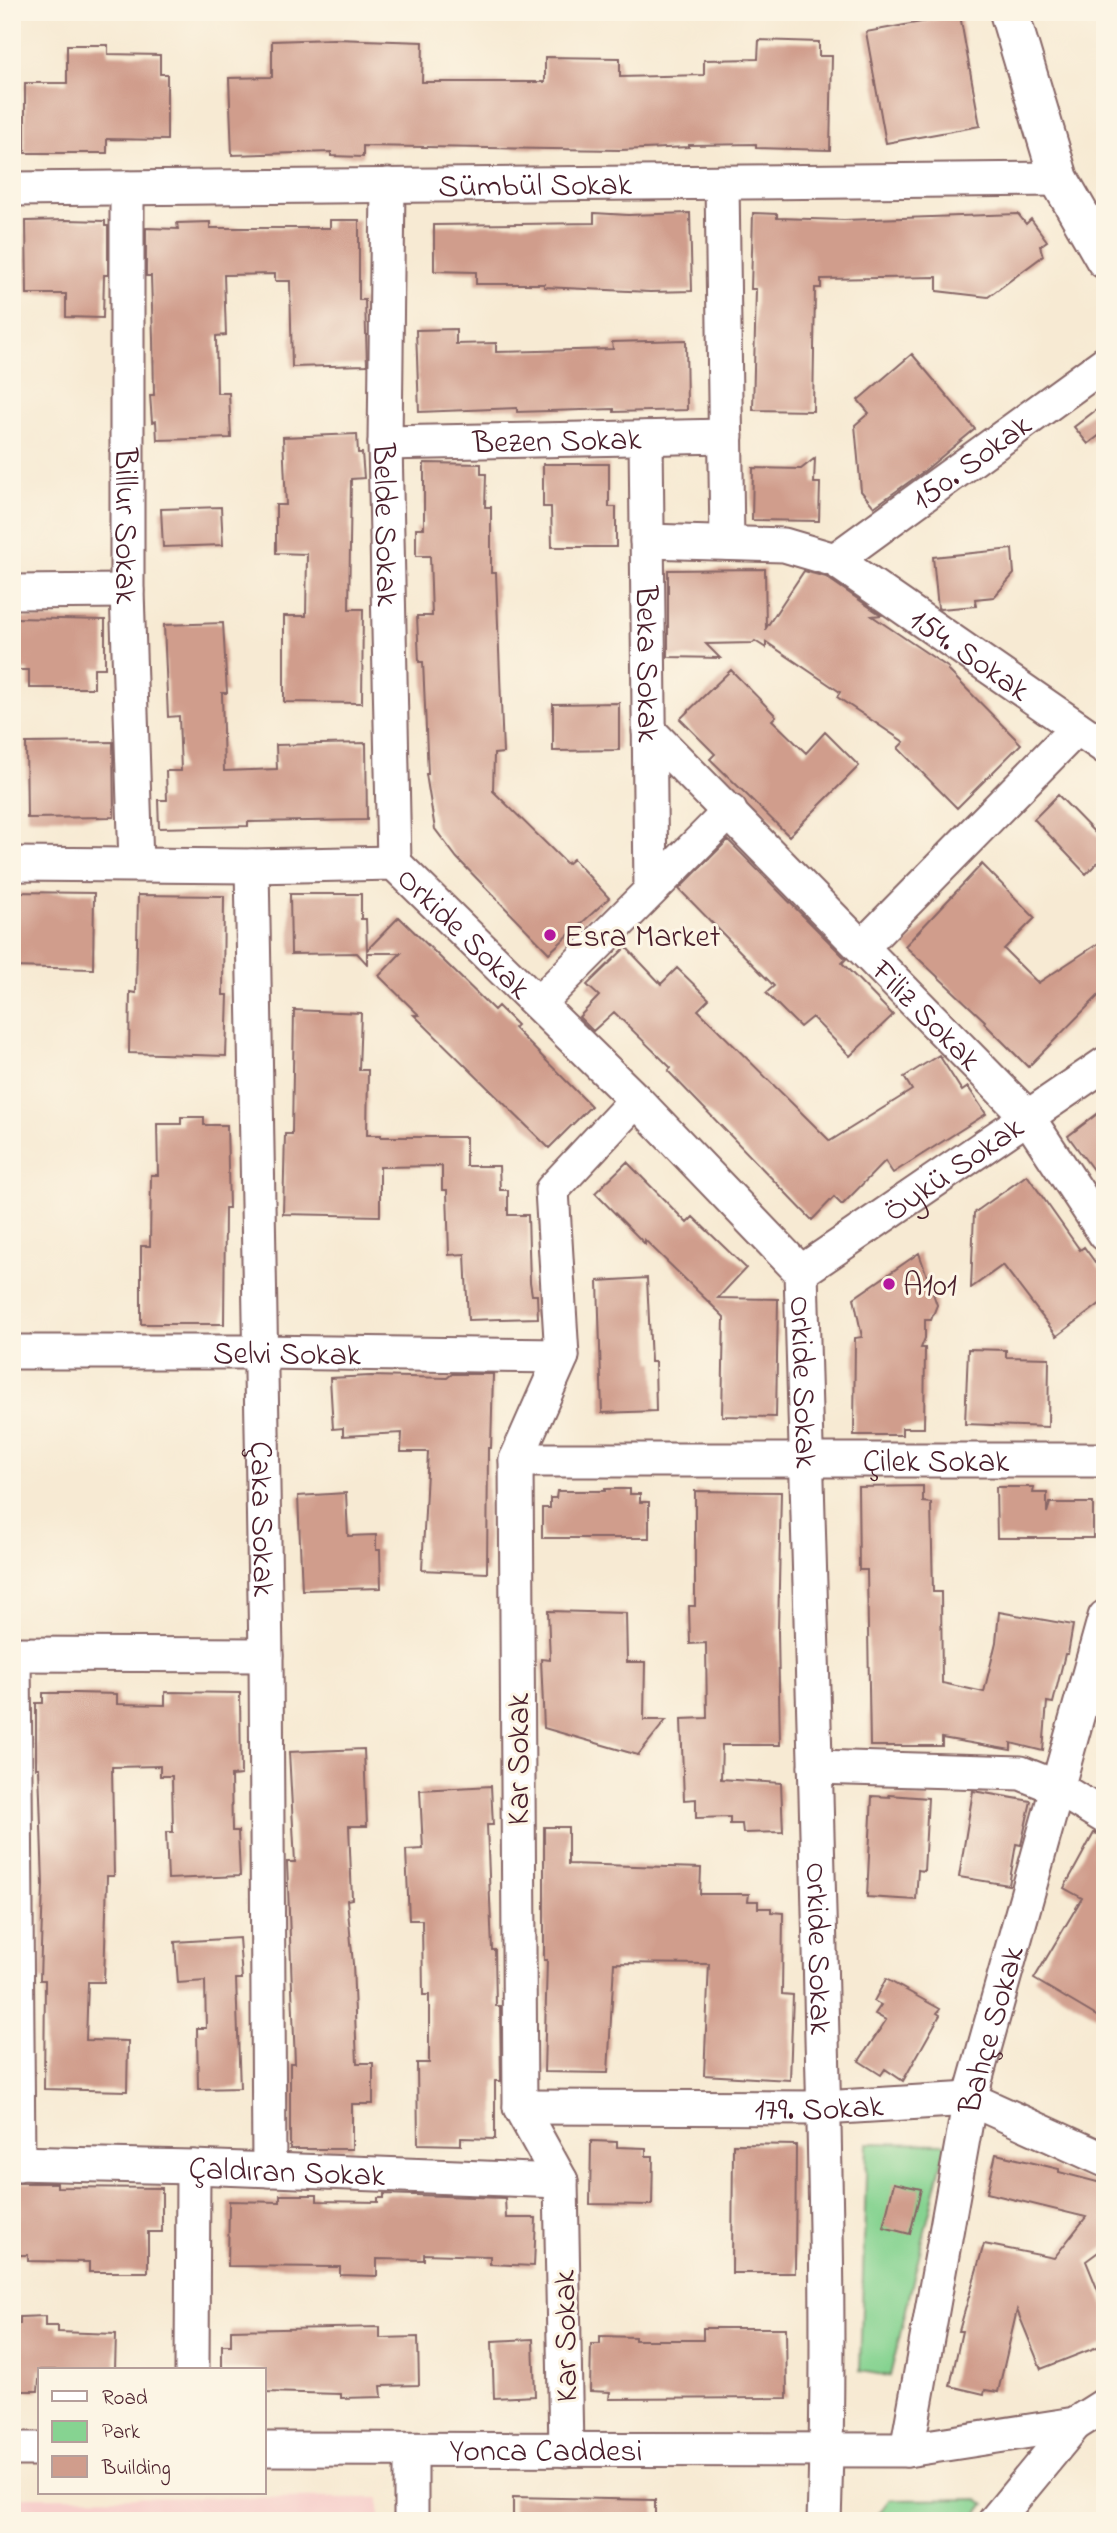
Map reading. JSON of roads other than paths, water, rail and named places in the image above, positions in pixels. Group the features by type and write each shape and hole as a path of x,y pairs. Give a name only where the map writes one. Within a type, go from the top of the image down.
{"main road":[{"path":"1009,12 1059,179 1105,259"}],"street":[{"name":"Sümbül Sokak","path":"12,189 1059,179"},
{"path":"722,182 727,543"},
{"name":"Belde Sokak","path":"388,186 385,443 394,863"},
{"name":"Billur Sokak","path":"127,188 127,591 136,864"},
{"name":"150. Sokak","path":"835,560 1105,363"},
{"name":"Bezen Sokak","path":"385,443 726,436"},
{"name":"Beka Sokak","path":"646,438 651,890"},
{"name":"154. Sokak","path":"647,541 784,545 835,560 1105,747"},
{"path":"12,592 127,591"},
{"path":"862,947 1077,728"},
{"name":"Filiz Sokak","path":"649,731 1027,1116 1105,1234"},
{"path":"539,1003 730,811"},
{"name":"Orkide Sokak","path":"12,864 252,866 394,863 636,1100 801,1272 823,2108 827,2451 824,2521"},
{"name":"Çaka Sokak","path":"252,866 266,1655 269,2170"},
{"name":"Öykü Sokak","path":"801,1272 1105,1064"},
{"name":"Kar Sokak","path":"566,2450 561,2181 520,2107 516,1460 562,1356 552,1191 636,1100"},
{"name":"Selvi Sokak","path":"12,1352 562,1356"},
{"name":"Çilek Sokak","path":"516,1460 1105,1460"},
{"name":"Bahçe Sokak","path":"907,2450 970,2099 1105,1617"},
{"path":"15,2163 13,1654 266,1655"},
{"path":"815,1767 1021,1773 1056,1787 1105,1816"},
{"name":"179. Sokak","path":"520,2107 823,2108 970,2099 1105,2160"},
{"name":"Çaldıran Sokak","path":"15,2163 561,2181"},
{"path":"192,2368 193,2167"},
{"path":"995,2521 1075,2424 1105,2405"},
{"name":"Yonca Caddesi","path":"266,2449 907,2450 1075,2424"},
{"path":"12,2449 38,2449"},
{"path":"411,2450 411,2521"}],"place":[{"name":"Esra Market","path":"550,935"},
{"name":"A101","path":"889,1284"}]}
